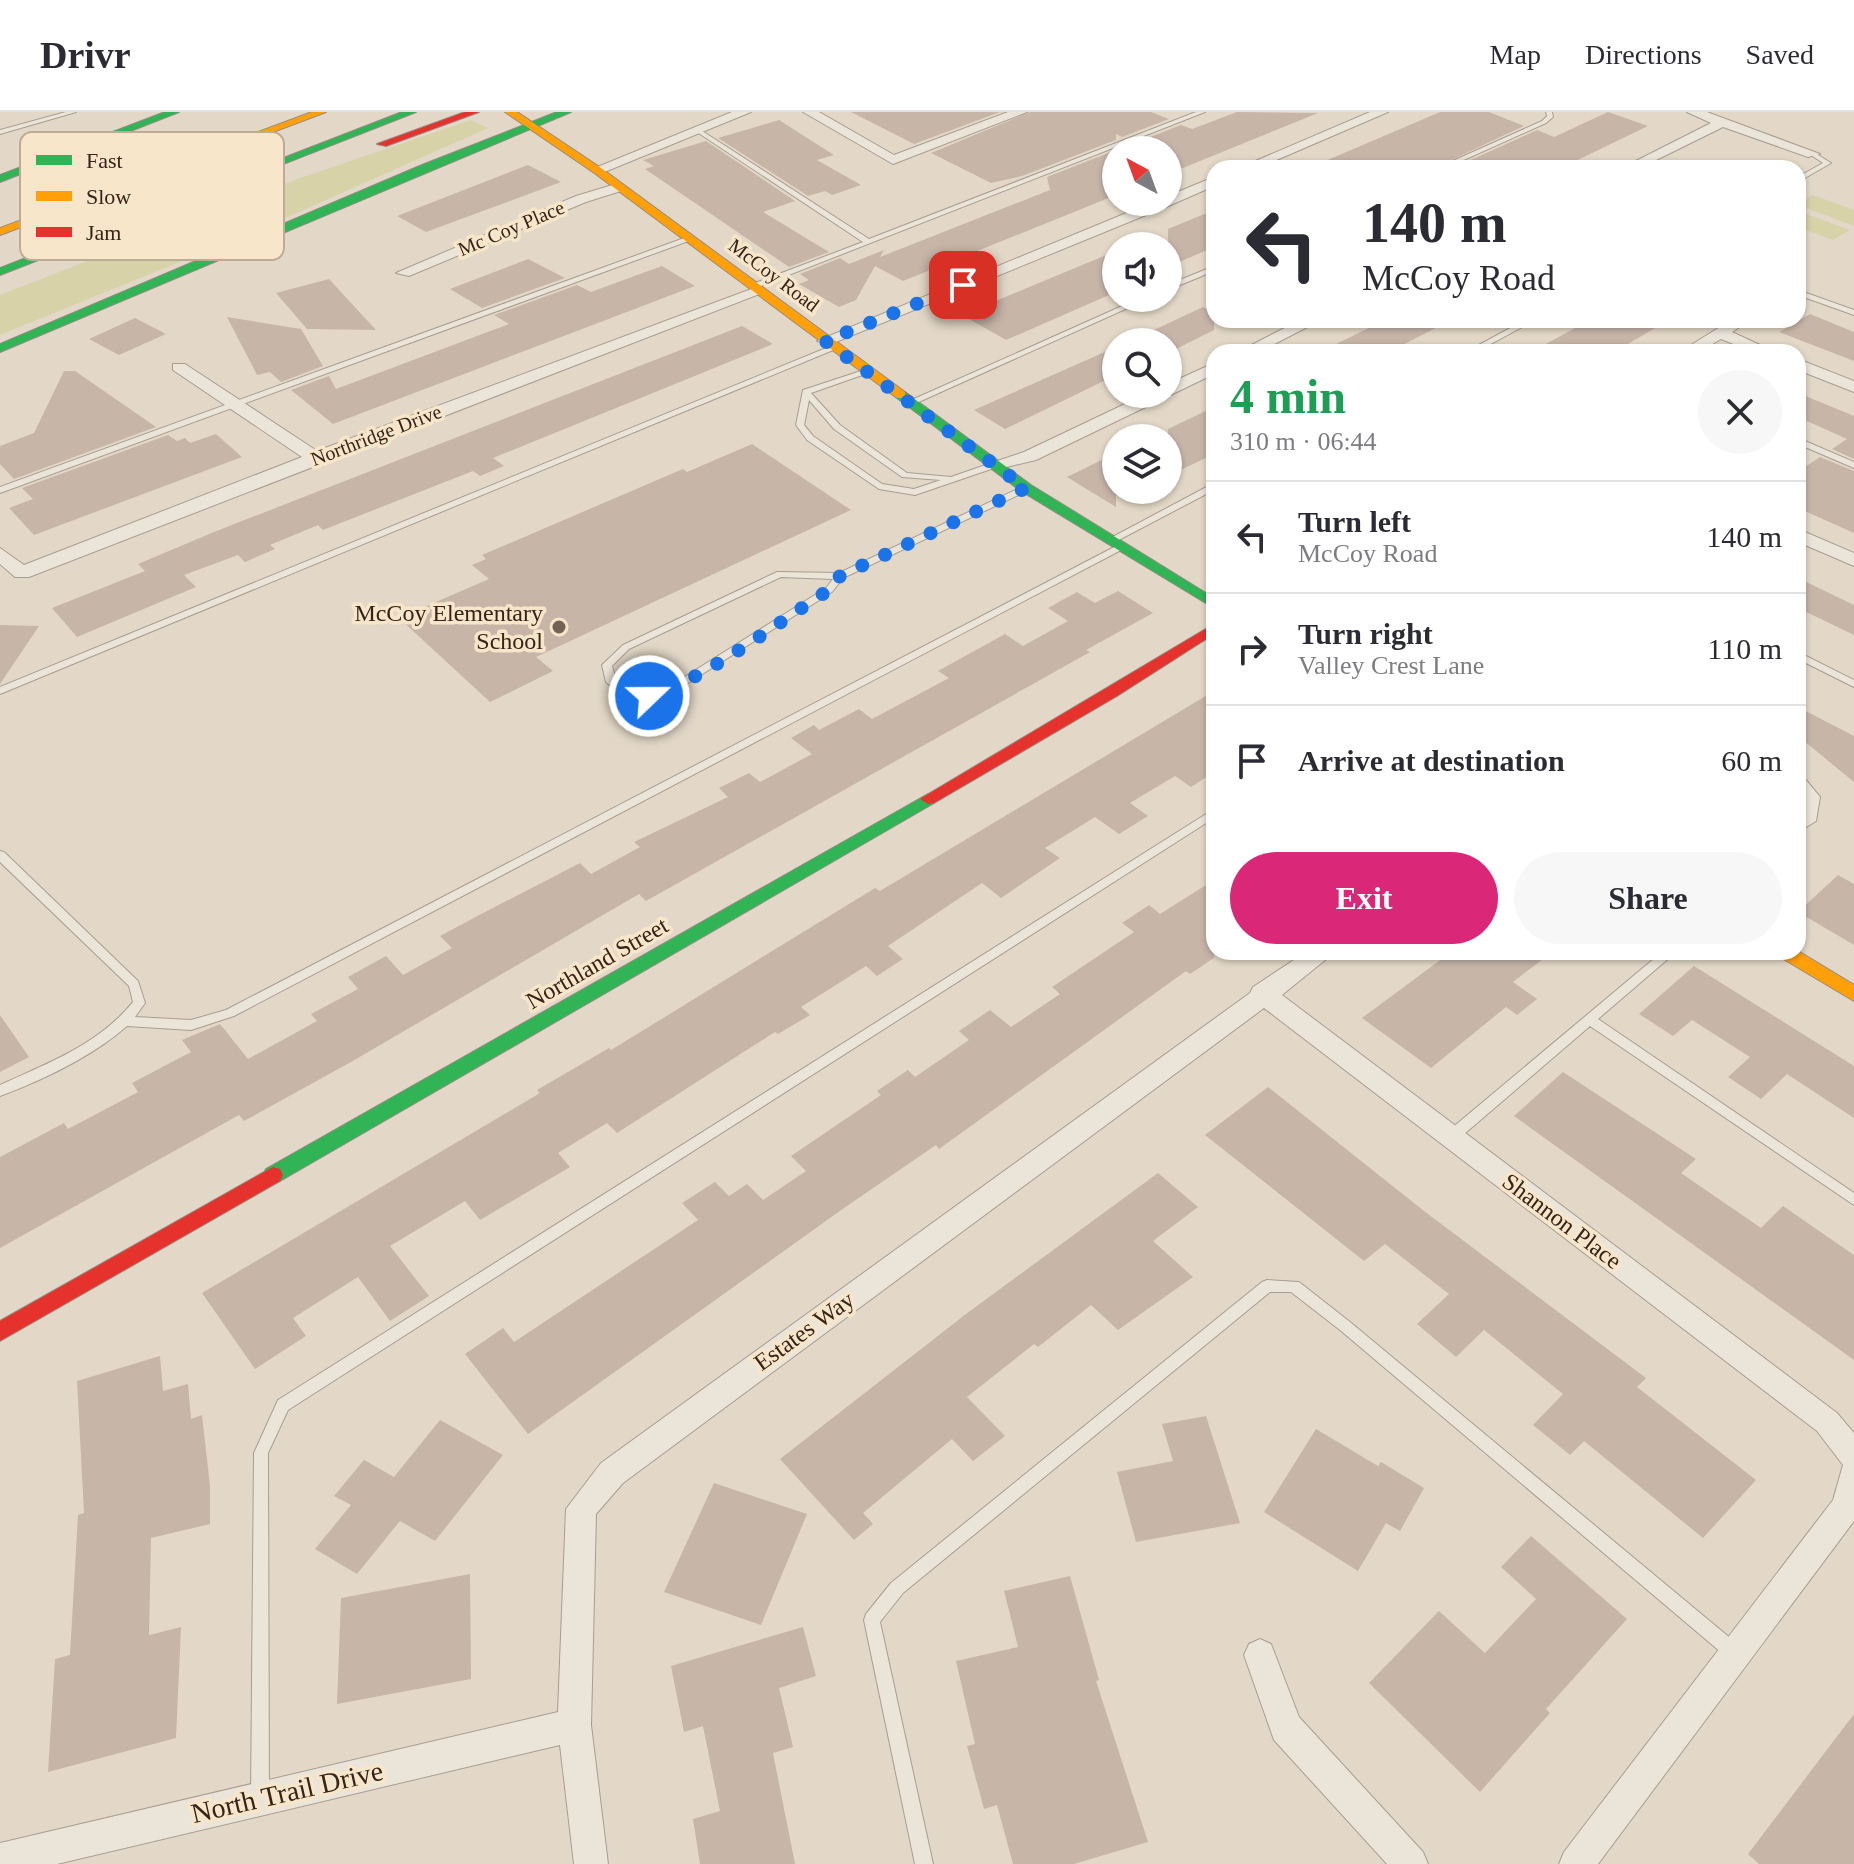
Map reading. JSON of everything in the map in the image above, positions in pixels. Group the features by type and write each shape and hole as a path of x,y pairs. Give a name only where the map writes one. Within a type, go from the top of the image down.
{"main road":[{"path":"120,132 174,112"},
{"path":"219,132 270,112"},
{"path":"268,132 321,112"},
{"path":"284,162 411,112"},
{"path":"284,178 474,112"},
{"name":"McCoy Road","path":"510,112 597,170 1026,488 1206,599"},
{"path":"284,229 566,112"},
{"path":"0,223 20,214"},
{"path":"0,232 20,225"},
{"path":"0,272 32,260"},
{"path":"0,348 210,260"},
{"name":"Northland Street","path":"0,1332 1044,733 1206,633"},
{"path":"1799,960 1854,994"}],"street":[{"path":"597,170 744,112"},
{"path":"810,112 893,160 1020,112"},
{"path":"1265,160 1381,112"},
{"path":"1694,112 1813,154"},
{"path":"1645,160 1723,122"},
{"path":"1182,194 1206,184"},
{"name":"Mc Coy Place","path":"404,273 581,199 619,187"},
{"path":"830,345 1131,216"},
{"name":"Northridge Drive","path":"0,554 22,573 756,289"},
{"path":"1263,344 1296,328"},
{"path":"1701,344 1728,328"},
{"path":"1720,333 1747,344"},
{"path":"179,367 315,458"},
{"path":"1806,367 1854,387"},
{"path":"1182,383 1206,372"},
{"path":"994,465 1030,456 1130,408"},
{"path":"1806,539 1854,560"},
{"path":"1806,794 1809,797 1806,818"},
{"name":"Estates Way","path":"591,1864 574,1725 581,1509 612,1473 1262,993 1311,960"},
{"name":"Shannon Place","path":"1262,993 1827,1422 1854,1456"},
{"path":"1576,1864 1847,1506 1854,1475"},
{"path":"1260,1655 1286,1728 1411,1864"},
{"name":"North Trail Drive","path":"0,1860 574,1725"}],"lane":[{"path":"0,132 73,112"},
{"path":"756,289 867,241 1202,112"},
{"path":"1458,160 1544,122 1550,117 1549,112"},
{"path":"697,130 867,241"},
{"path":"1806,175 1828,163 1813,154"},
{"path":"0,490 234,402 690,239"},
{"path":"1182,282 1206,271"},
{"path":"1806,295 1854,313"},
{"path":"909,403 1114,312"},
{"path":"1485,344 1516,328"},
{"path":"0,691 830,345"},
{"path":"806,392 867,372"},
{"path":"806,392 800,425 805,432 879,486 915,492 994,465"},
{"path":"806,392 837,427 905,475 956,478"},
{"path":"1806,444 1854,465"},
{"path":"840,576 780,574 626,647 607,665 611,682 625,691 649,696 670,690 829,590 840,576 1026,488"},
{"path":"127,1021 191,1025 230,1013 1115,544 1206,491"},
{"path":"1806,659 1854,684"},
{"path":"260,1799 261,1453 283,1405 1206,818"},
{"path":"0,855 134,984 139,1003 127,1021 98,1042 0,1091"},
{"path":"1451,1137 1661,960"},
{"path":"1590,1020 1854,1200"},
{"path":"924,1864 872,1620 897,1588 1267,1286 1294,1286 1335,1318 1735,1654"}],"shaded area":[{"path":"471,120 488,128 284,219 284,184"},
{"path":"1813,195 1854,210 1854,226 1806,208 1806,200"},
{"path":"1806,214 1850,230 1833,240 1806,230"},
{"path":"90,260 184,260 0,335 0,295"}],"building":[{"path":"851,112 1000,112 914,144"},
{"path":"1030,112 1151,112 1169,119 1125,136 1102,136 1102,145 1022,176 991,183 931,153"},
{"path":"1237,112 1318,113 1182,168 1182,136 1153,136 1181,125 1192,129"},
{"path":"1440,112 1489,112 1524,126 1451,160 1328,160"},
{"path":"1608,112 1648,126 1578,160 1471,160 1537,130 1554,137"},
{"path":"779,120 834,155 817,160 861,185 832,195 825,191 808,196 718,138"},
{"path":"706,141 795,201 763,212 829,252 789,267 645,169 654,166 643,160"},
{"path":"1102,155 1102,201 903,281 875,266 856,300 839,307 799,284 809,280 800,274 840,258 849,264 884,250 880,257 1050,190 1047,177"},
{"path":"528,165 561,182 426,232 397,216"},
{"path":"1206,213 1206,250 1182,261 1182,232 1168,232 1168,229"},
{"path":"1102,257 1102,298 1006,340 962,315"},
{"path":"528,259 565,278 482,308 450,289"},
{"path":"662,266 695,286 333,424 291,390 329,376 336,389 509,324 494,315 577,285 591,292"},
{"path":"329,279 376,330 307,329 276,293"},
{"path":"1203,307 1206,309 1206,328 1214,330 1182,346 1182,328 1158,328"},
{"path":"1810,314 1854,332 1854,361 1779,332 1786,328 1806,328 1806,316"},
{"path":"227,317 301,329 323,366 281,382 270,372 257,375"},
{"path":"135,318 166,334 119,355 89,339"},
{"path":"742,326 773,344 493,458 504,466 480,476 473,471 323,530 318,525 270,545 275,549 245,562 238,555 184,575 196,587 77,637 52,608 145,571 138,564 214,532"},
{"path":"1369,328 1436,328 1404,344 1336,344"},
{"path":"1575,328 1655,328 1628,344 1546,344"},
{"path":"1102,353 1102,382 1005,429 974,410"},
{"path":"64,371 75,371 156,427 14,479 0,464 0,446 34,433"},
{"path":"1806,396 1854,416 1854,459 1832,449 1847,439 1806,421"},
{"path":"1206,411 1206,458 1182,469 1182,424 1178,424"},
{"path":"216,434 242,457 34,535 9,508 33,499 22,488 168,435 177,441 185,438 190,443"},
{"path":"752,444 851,510 536,657 553,671 490,702 399,618 489,579 472,565 486,559 482,555 683,469 687,472"},
{"path":"1820,457 1854,471 1854,533 1806,512 1806,467"},
{"path":"1102,460 1102,498 1067,477"},
{"path":"1806,582 1854,605 1854,635 1806,612"},
{"path":"1118,591 1153,613 1086,650 1090,652 646,901 639,894 351,1062 244,1121 239,1115 0,1248 0,1157 64,1123 68,1129 138,1092 132,1083 191,1052 182,1040 220,1024 248,1059 317,1021 311,1014 358,989 348,977 386,956 403,975 452,948 440,936 580,863 591,874 640,847 634,842 728,797 719,788 749,773 760,782 812,754 791,738 814,725 819,730 859,709 872,719 949,678 938,671 1005,634 1023,646 1068,621 1048,608 1077,592 1095,603"},
{"path":"0,625 39,626 0,684"},
{"path":"1206,696 1206,777 1191,787 1175,776 1130,803 1148,816 1119,834 1095,817 1045,848 1060,858 1001,898 982,883 888,946 903,959 877,976 866,966 801,1007 810,1015 778,1034 775,1032 617,1133 607,1123 558,1153 570,1167 480,1220 465,1201 390,1246 429,1296 390,1321 358,1277 293,1318 306,1336 255,1369 202,1293 540,1093 537,1090 609,1048 611,1050 875,888 880,891"},
{"path":"1806,711 1854,736 1854,782 1806,743"},
{"path":"1838,875 1854,884 1854,945 1806,917 1806,905"},
{"path":"1206,885 1206,960 1211,960 1190,974 1186,971 939,1149 936,1145 844,1208 528,1434 465,1354 503,1328 514,1342 698,1220 682,1203 715,1182 729,1196 747,1184 763,1200 806,1171 791,1156 881,1095 877,1091 908,1070 915,1077 969,1040 959,1031 990,1010 1011,1027 1060,994 1052,987 1134,932 1122,923 1149,905 1160,914"},
{"path":"1440,960 1542,960 1513,982 1537,999 1517,1015 1506,1007 1431,1068 1362,1018"},
{"path":"1694,966 1854,1066 1854,1118 1787,1074 1761,1099 1728,1077 1750,1057 1692,1020 1673,1036 1639,1014"},
{"path":"0,1015 29,1057 0,1072"},
{"path":"1563,1072 1696,1159 1681,1173 1761,1228 1783,1206 1854,1255 1854,1360 1514,1116"},
{"path":"1268,1087 1424,1211 1646,1378 1637,1387 1756,1480 1703,1538 1584,1441 1570,1455 1533,1425 1563,1394 1484,1330 1456,1357 1417,1324 1449,1294 1385,1244 1364,1261 1205,1135"},
{"path":"1158,1173 1198,1207 1153,1241 1193,1277 1118,1330 1091,1305 1038,1347 1034,1344 967,1397 1005,1436 973,1461 952,1439 863,1513 873,1524 854,1540 780,1459 966,1314"},
{"path":"160,1356 163,1391 188,1384 191,1419 202,1415 210,1486 210,1524 151,1538 149,1635 181,1627 176,1738 48,1772 55,1659 70,1655 78,1515 84,1513 77,1381"},
{"path":"1206,1416 1240,1523 1136,1542 1117,1472 1173,1461 1162,1424"},
{"path":"440,1420 503,1455 435,1541 400,1521 357,1574 315,1549 351,1505 334,1496 364,1460 394,1477"},
{"path":"1316,1429 1378,1466 1381,1462 1424,1488 1400,1531 1386,1523 1358,1571 1264,1512"},
{"path":"714,1483 807,1514 761,1625 664,1592"},
{"path":"1531,1536 1627,1619 1546,1709 1550,1713 1480,1792 1369,1683 1439,1611 1485,1653 1536,1599 1501,1567"},
{"path":"470,1574 471,1679 337,1704 341,1598"},
{"path":"1070,1576 1099,1680 1096,1681 1148,1842 1074,1864 1013,1864 997,1805 984,1809 967,1746 975,1744 956,1661 1018,1647 1004,1591"},
{"path":"803,1627 816,1676 779,1688 793,1747 773,1753 795,1864 700,1864 693,1819 720,1811 703,1726 684,1732 671,1666"},
{"path":"1854,1714 1854,1864 1759,1864 1748,1854"}],"traffic: fast":[{"path":"122,132 174,112"},
{"path":"284,161 411,112"},
{"path":"284,227 566,112"},
{"path":"0,179 20,171"},
{"path":"0,272 31,260"},
{"path":"0,348 207,260"},
{"path":"901,395 1026,488 1206,599"},
{"path":"273,1175 928,799"}],"traffic: slow":[{"path":"268,132 321,112"},
{"path":"510,112 597,170 901,395"},
{"path":"0,232 20,225"},
{"path":"1799,960 1854,994"}],"traffic: jam":[{"path":"382,144 474,112"},
{"path":"928,799 1112,693 1206,633"},
{"path":"0,1332 273,1175"}],"place":[{"name":"McCoy Elementary School","path":"559,627"}],"route":[{"path":"649,696 670,690 723,657 829,590 840,576 1026,488 825,341 963,285"}]}
